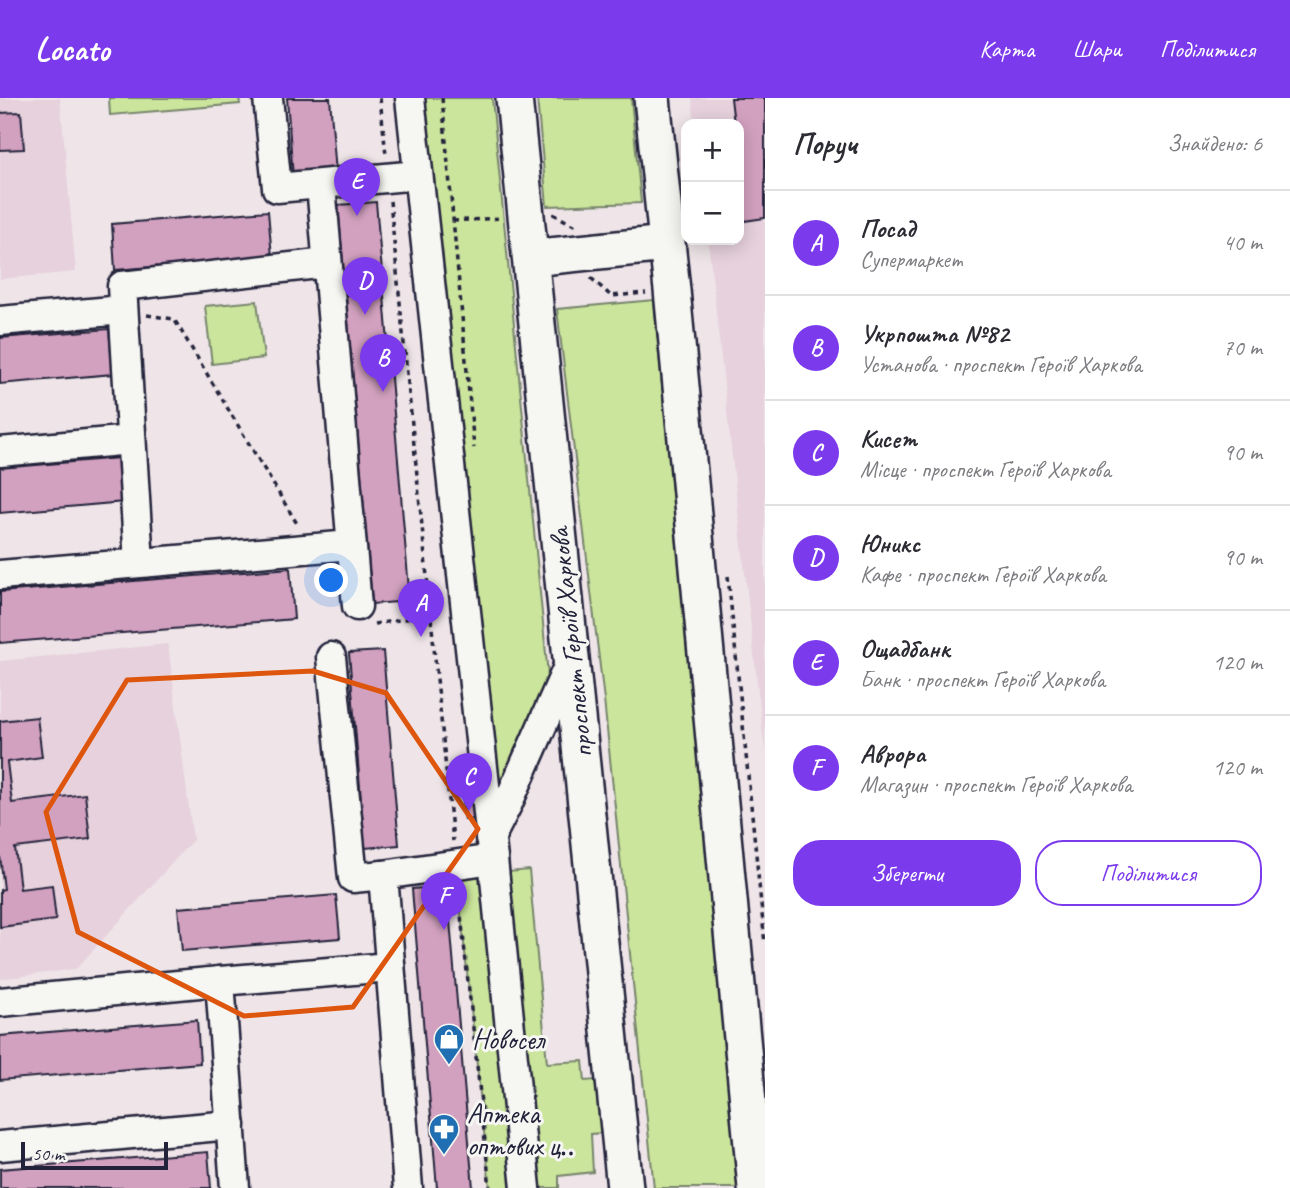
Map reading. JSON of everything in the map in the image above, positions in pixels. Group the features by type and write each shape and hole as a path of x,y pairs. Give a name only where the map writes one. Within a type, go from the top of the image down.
{"main road":[{"name":"проспект Героїв Харкова","path":"514,98 625,1188"},
{"path":"652,98 755,1188"},
{"path":"531,258 666,244"}],"lane":[{"path":"268,98 277,188 418,175"},
{"path":"410,98 526,1188"},
{"path":"321,186 357,606"},
{"path":"139,563 122,286 327,263"},
{"path":"0,321 124,310"},
{"path":"0,452 131,440"},
{"path":"0,576 351,545"},
{"path":"331,657 353,878 455,865 492,849 508,803 571,660"},
{"path":"383,875 408,1188"},
{"path":"0,1002 390,967"},
{"path":"220,981 235,1188"},
{"path":"0,1146 231,1125"}],"path":[{"path":"380,98 455,865 490,1188"},
{"path":"553,214 580,229"},
{"path":"453,221 503,217"},
{"path":"584,272 611,296 649,293"},
{"path":"124,310 173,319 312,548"},
{"path":"728,575 765,944"},
{"path":"357,606 359,626 465,609"}],"highlighted area":[{"path":"313,671 386,693 478,829 353,1007 244,1016 78,932 46,812 127,680"}],"shaded area":[{"path":"0,98 60,98 76,272 0,279"},
{"path":"692,98 765,98 765,754 709,245 744,245 744,119 694,119"},
{"path":"168,644 193,840 76,969 0,979 0,661"}],"green space":[{"path":"109,98 239,98 240,104 110,115"},
{"path":"417,98 492,98 548,675 495,801"},
{"path":"537,98 631,98 641,203 547,206"},
{"path":"654,300 738,1188 654,1188 604,700 557,309"},
{"path":"257,301 264,358 212,364 205,306"},
{"path":"529,870 547,1063 583,1061 585,1081 596,1080 602,1133 591,1134 593,1172 559,1176 559,1188 490,1188 457,877"}],"building":[{"path":"287,98 330,98 336,173 293,177"},
{"path":"731,98 765,98 765,218 744,221 744,119 733,119"},
{"path":"21,112 24,149 0,150 0,113"},
{"path":"376,202 410,601 372,604 338,205"},
{"path":"268,211 272,257 115,270 112,224"},
{"path":"109,329 113,374 0,384 0,338"},
{"path":"120,458 124,502 0,513 0,468"},
{"path":"290,568 294,619 0,643 0,592"},
{"path":"383,651 399,845 365,848 349,653"},
{"path":"37,717 42,757 7,762 12,803 85,794 90,839 15,848 20,889 52,885 56,920 0,927 0,890 4,889 0,856 0,721"},
{"path":"474,802 476,819 465,820 463,803"},
{"path":"447,886 473,1188 437,1188 412,889"},
{"path":"336,895 340,938 182,951 178,908"},
{"path":"197,1020 200,1063 0,1080 0,1036"},
{"path":"208,1152 211,1188 0,1188 0,1169"}],"place":[{"name":"Ощадбанк","path":"357,216"},
{"name":"Юникс","path":"365,315"},
{"name":"Укрпошта №82","path":"383,392"},
{"name":"Посад","path":"421,637"},
{"name":"Кисет","path":"469,811"},
{"name":"Аврора","path":"444,930"},
{"name":"Новосел","path":"449,1066"},
{"name":"Аптека оптових ц‥","path":"444,1156"}]}
